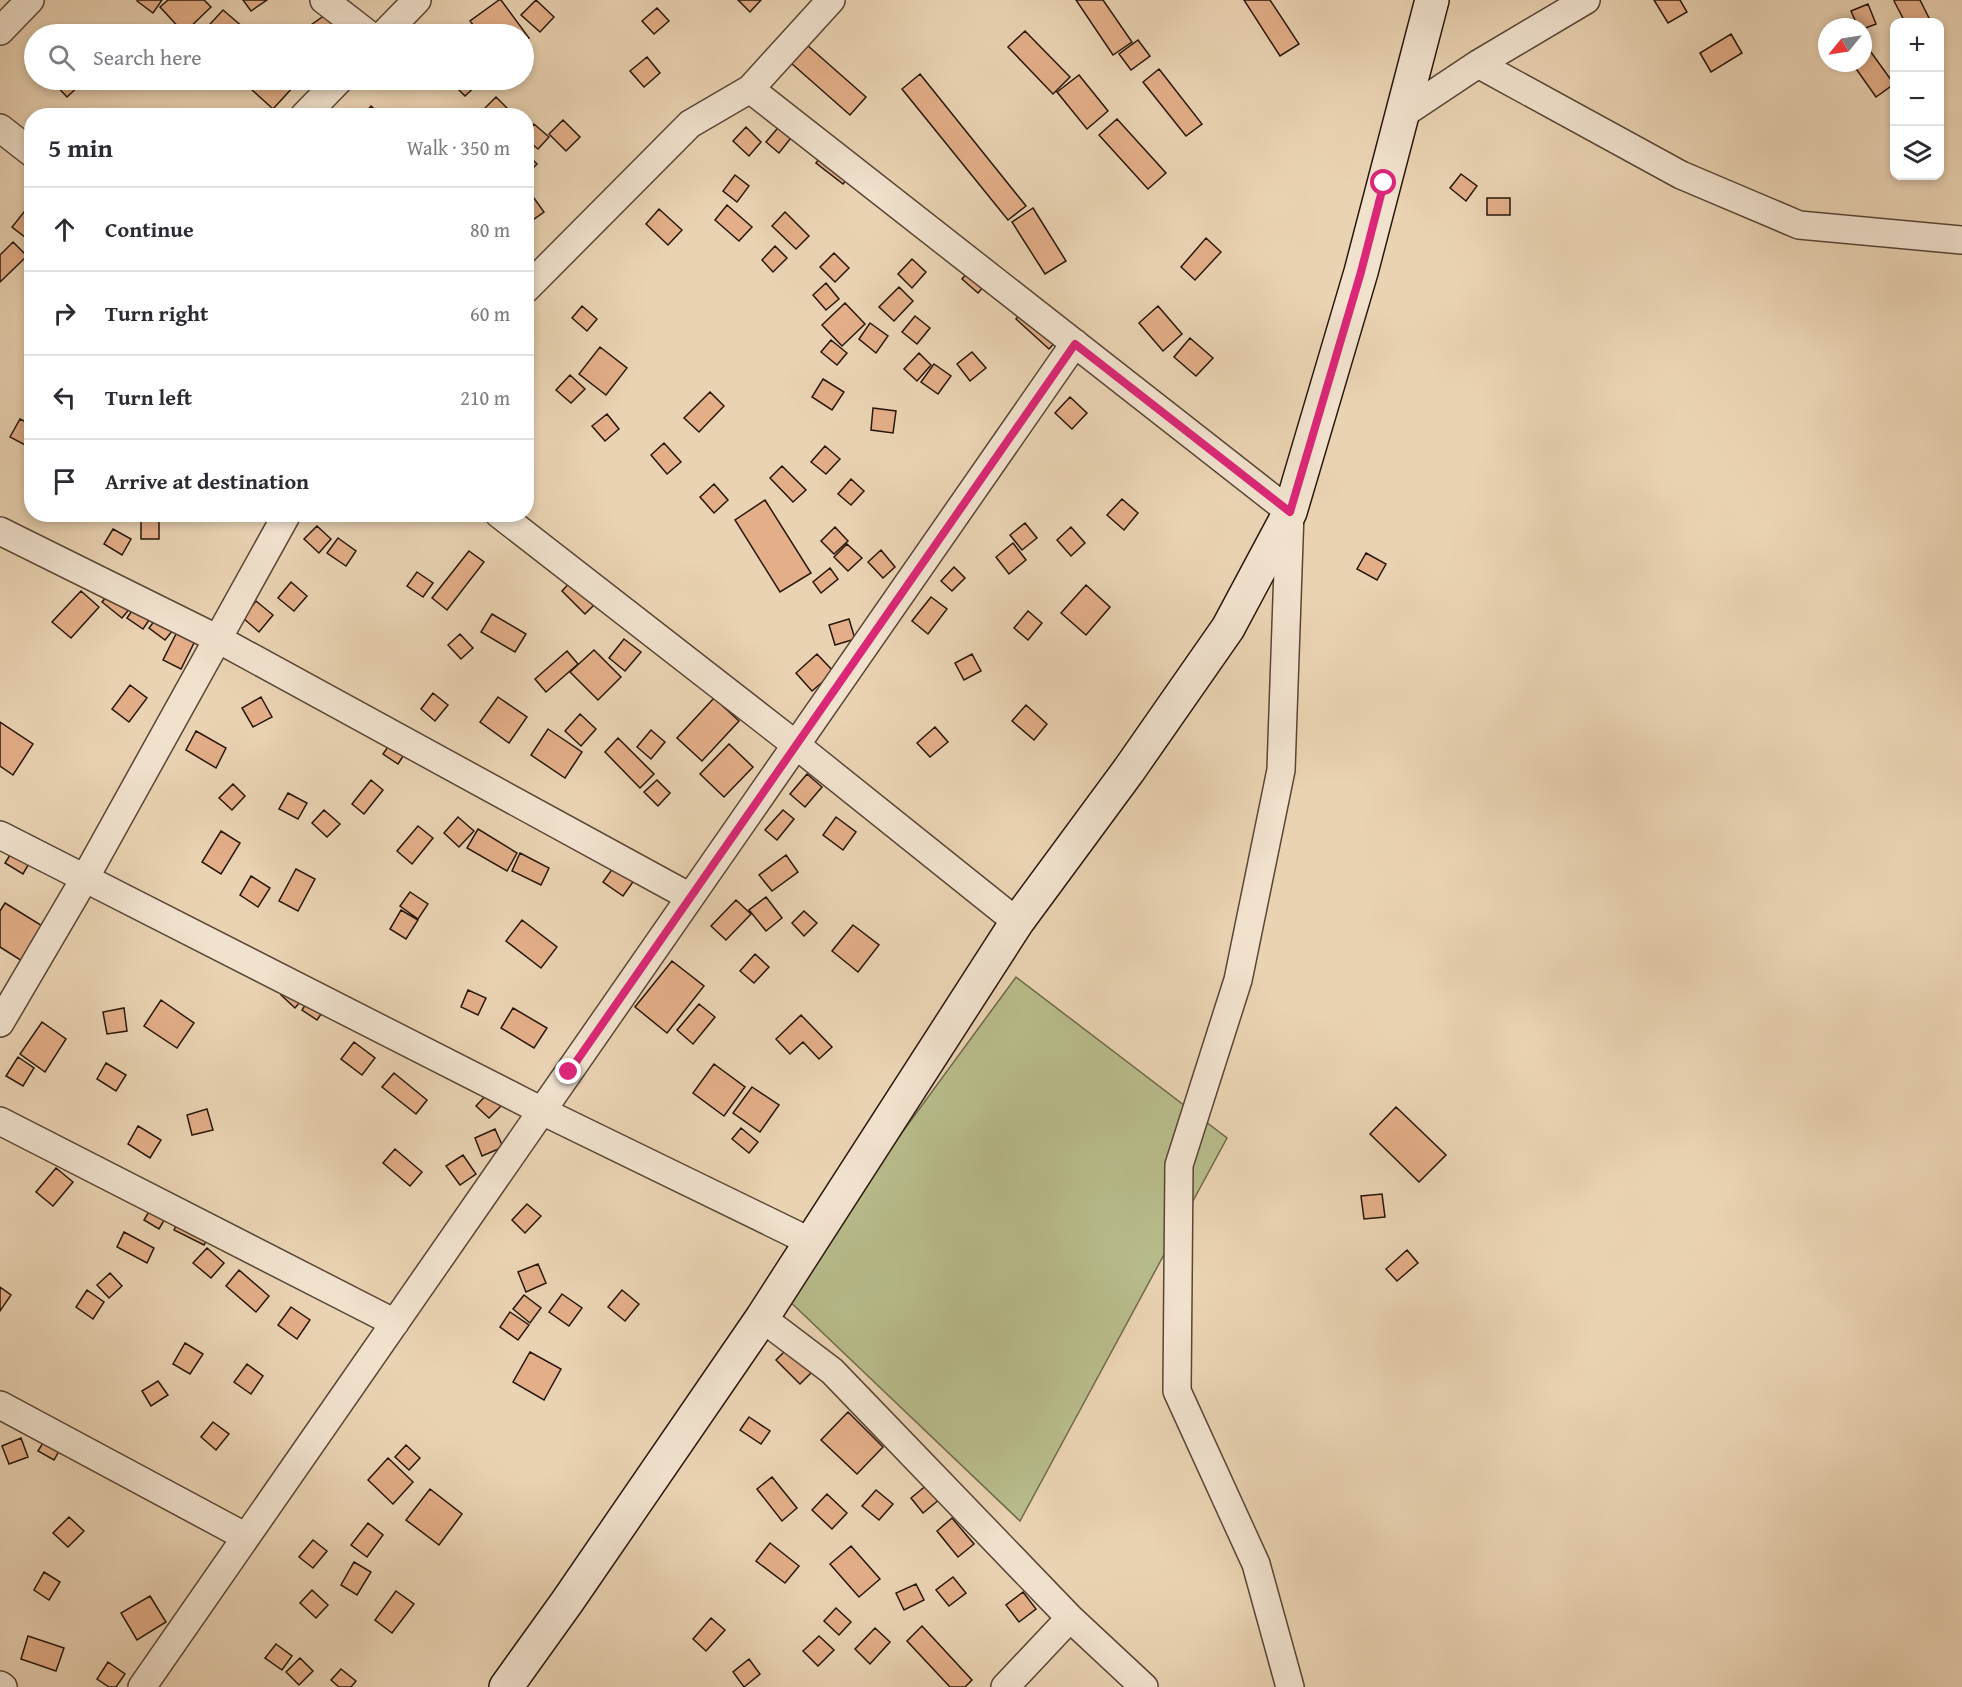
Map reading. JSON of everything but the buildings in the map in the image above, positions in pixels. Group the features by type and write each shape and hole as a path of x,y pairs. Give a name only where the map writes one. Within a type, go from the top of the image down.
{"main road":[{"path":"506,1687 762,1318 809,1241 1017,922 1129,770 1228,628 1290,512 1361,272 1432,0"}],"street":[{"path":"0,31 30,0"},
{"path":"324,0 355,24"},
{"path":"394,24 417,0"},
{"path":"534,281 690,124 750,89 831,0"},
{"path":"1401,116 1478,64 1586,0"},
{"path":"1478,64 1681,174 1799,225 1962,240"},
{"path":"750,89 1290,512 1281,770 1238,980 1179,1165 1177,1391 1256,1564 1290,1687"},
{"path":"312,108 329,90"},
{"path":"0,129 24,147"},
{"path":"142,1687 1075,344"},
{"path":"0,1023 85,878 283,522"},
{"path":"509,522 796,745 1017,922"},
{"path":"0,531 218,639 690,897"},
{"path":"0,835 542,1111 809,1241"},
{"path":"0,1120 394,1323"},
{"path":"762,1318 832,1371 1070,1618 1144,1687"},
{"path":"0,1405 246,1537"},
{"path":"1005,1687 1070,1618"}],"green space":[{"path":"1016,977 1227,1138 1020,1521 783,1295"}],"route":[{"path":"569,1072 1075,344 1290,512 1361,272 1384,183"}]}
